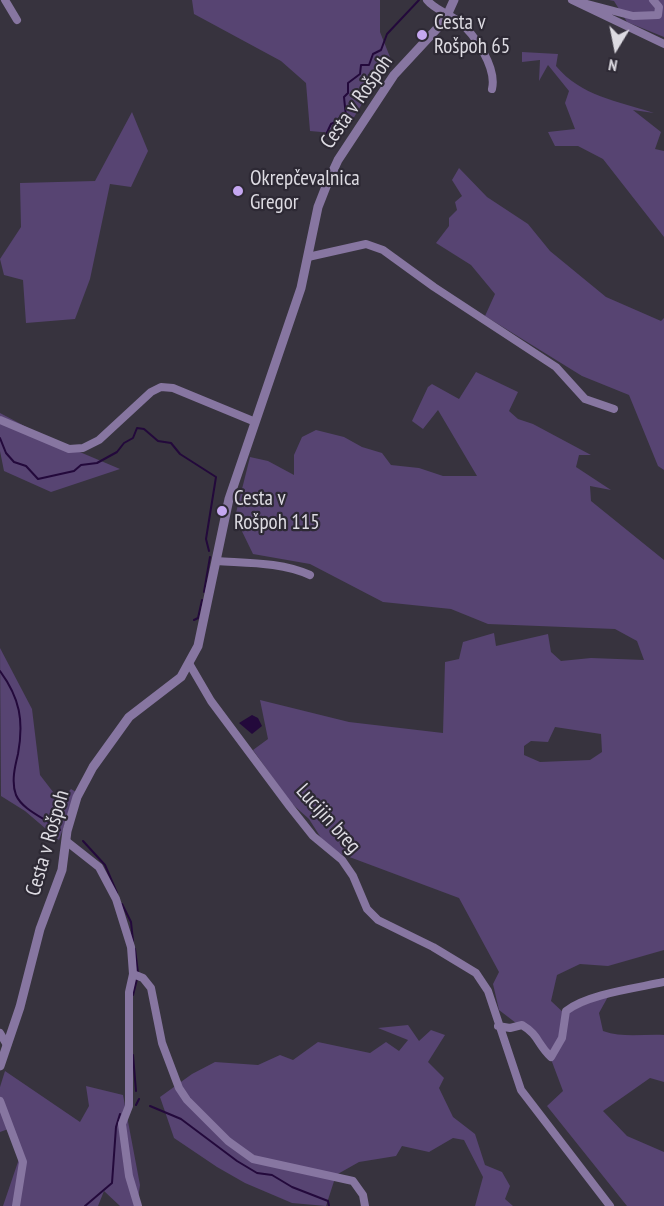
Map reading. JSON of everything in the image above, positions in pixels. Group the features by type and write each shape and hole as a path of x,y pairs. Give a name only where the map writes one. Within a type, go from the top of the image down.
{"street":[{"path":"5,0 17,20"},
{"path":"427,0 465,27 475,40 494,79 492,89"},
{"name":"Cesta v Rošpoh","path":"0,1066 20,1006 40,929 62,870 66,841 77,797 110,742 129,717 181,677 190,665 198,646 229,499 253,421 287,330 308,257 318,207 338,160 394,75 447,14 454,0"},
{"path":"574,1 633,16 658,15 659,7 653,0"},
{"path":"574,1 664,44"},
{"path":"308,257 366,244 374,246 556,367 585,399 614,409"},
{"path":"0,420 69,449 83,448 99,440 137,404 161,387 173,388 253,421"},
{"path":"217,561 280,566 296,569 310,576"},
{"name":"Lucijin breg","path":"190,665 211,701 307,829 342,860 353,876 367,909 378,920 433,947 476,973 488,991 521,1090 610,1206"},
{"path":"66,841 99,867 108,882 131,947 133,974 129,992 129,1106 122,1124 129,1176 138,1206"},
{"path":"133,974 143,978 151,988 162,1043 179,1088 187,1100 220,1133 253,1159 277,1166 336,1175 353,1181 363,1194 365,1206"},
{"path":"498,1026 510,1028 522,1025 535,1032 542,1048 551,1057 562,1038 566,1011 574,1005 615,992 664,982"},
{"path":"0,1033 7,1045"},
{"path":"0,1101 23,1162 15,1206"}],"shaded area":[{"path":"192,0 380,0 380,32 390,57 344,134 310,131 306,83 281,61 194,14"},
{"path":"609,0 664,0 664,37 627,22 614,1"},
{"path":"522,52 558,54 556,66 588,91 654,113 633,110 661,132 655,149 664,151 664,237 603,159 578,146 555,146 548,132 575,129 565,103 569,91 548,65 539,81 540,60 522,62"},
{"path":"132,112 148,151 131,187 110,184 90,279 75,319 26,323 23,280 4,275 0,259 21,227 20,183 95,181"},
{"path":"459,168 487,197 528,224 550,251 606,297 661,321 664,318 664,470 658,466 629,395 582,376 485,316 495,294 471,265 436,243 449,226 449,218 457,210 455,202 462,196 452,180"},
{"path":"476,372 518,392 509,411 518,419 533,424 591,455 579,455 576,467 611,490 590,486 591,501 664,560 664,950 608,966 580,964 557,975 551,1001 565,1014 610,993 599,1013 603,1031 625,1035 664,1035 664,1082 650,1078 603,1111 627,1136 664,1152 664,1206 627,1206 547,1106 563,1091 546,1046 499,1010 493,984 499,972 459,898 328,849 309,819 291,803 253,750 268,739 260,700 349,722 443,733 445,662 459,659 463,642 494,633 496,646 548,634 551,652 561,661 591,658 644,660 637,641 615,629 488,624 451,609 383,602 310,564 253,554 235,517 250,457 268,461 294,475 294,455 302,437 316,430 344,437 362,447 382,453 391,465 419,468 443,476 477,476 438,410 423,429 412,421 428,387 432,384 459,399","holes":["555,727 601,734 602,752 590,760 540,762 524,755 524,746 531,741 548,742"]},
{"path":"0,413 49,439 120,469 51,492 4,471 0,451"},
{"path":"0,648 32,709 40,775 60,801 71,789 76,792 59,840 25,811 1,796"},
{"path":"252,715 258,718 262,726 252,734 239,723"},
{"path":"408,1025 419,1041 431,1030 445,1035 428,1062 444,1078 439,1088 453,1117 475,1134 485,1165 502,1172 510,1186 505,1199 513,1206 475,1206 483,1177 464,1140 453,1138 429,1152 402,1146 396,1156 359,1162 336,1175 326,1206 292,1203 245,1183 174,1138 160,1097 192,1074 215,1062 258,1065 280,1055 293,1060 318,1042 370,1053 386,1042 399,1051 408,1040 378,1028"},
{"path":"5,1071 80,1122 89,1106 86,1086 123,1095 140,1185 137,1206 120,1206 104,1191 98,1206 3,1206 22,1150 11,1128 0,1132 0,1087"}],"waterway":[{"path":"322,143 331,124 346,117 344,97 348,93 348,83 360,74 361,65 369,65 373,54 381,50 387,34 419,0"},
{"path":"0,438 6,453 14,462 26,466 38,479 74,471 81,465 97,463 117,452 124,443 133,438 137,428 144,429 158,441 171,443 180,454 216,477 206,539 209,551"},
{"path":"204,592 210,557"},
{"path":"194,620 198,618 202,600"},
{"path":"0,671 12,691 19,710 21,731 14,779 16,795 24,806 60,830"},
{"path":"83,841 105,865 117,893"},
{"path":"122,904 131,922 133,941"},
{"path":"135,949 138,973"},
{"path":"133,995 137,979"},
{"path":"133,1055 136,1091"},
{"path":"136,1105 139,1099"},
{"path":"150,1106 181,1119 237,1161 257,1173 272,1175 292,1187 328,1201 329,1206"},
{"path":"85,1206 112,1183 116,1127 120,1114"}],"place":[{"name":"Cesta v Rošpoh 65","path":"422,35"},
{"name":"Okrepčevalnica Gregor","path":"238,191"},
{"name":"Cesta v Rošpoh 115","path":"222,511"}]}
